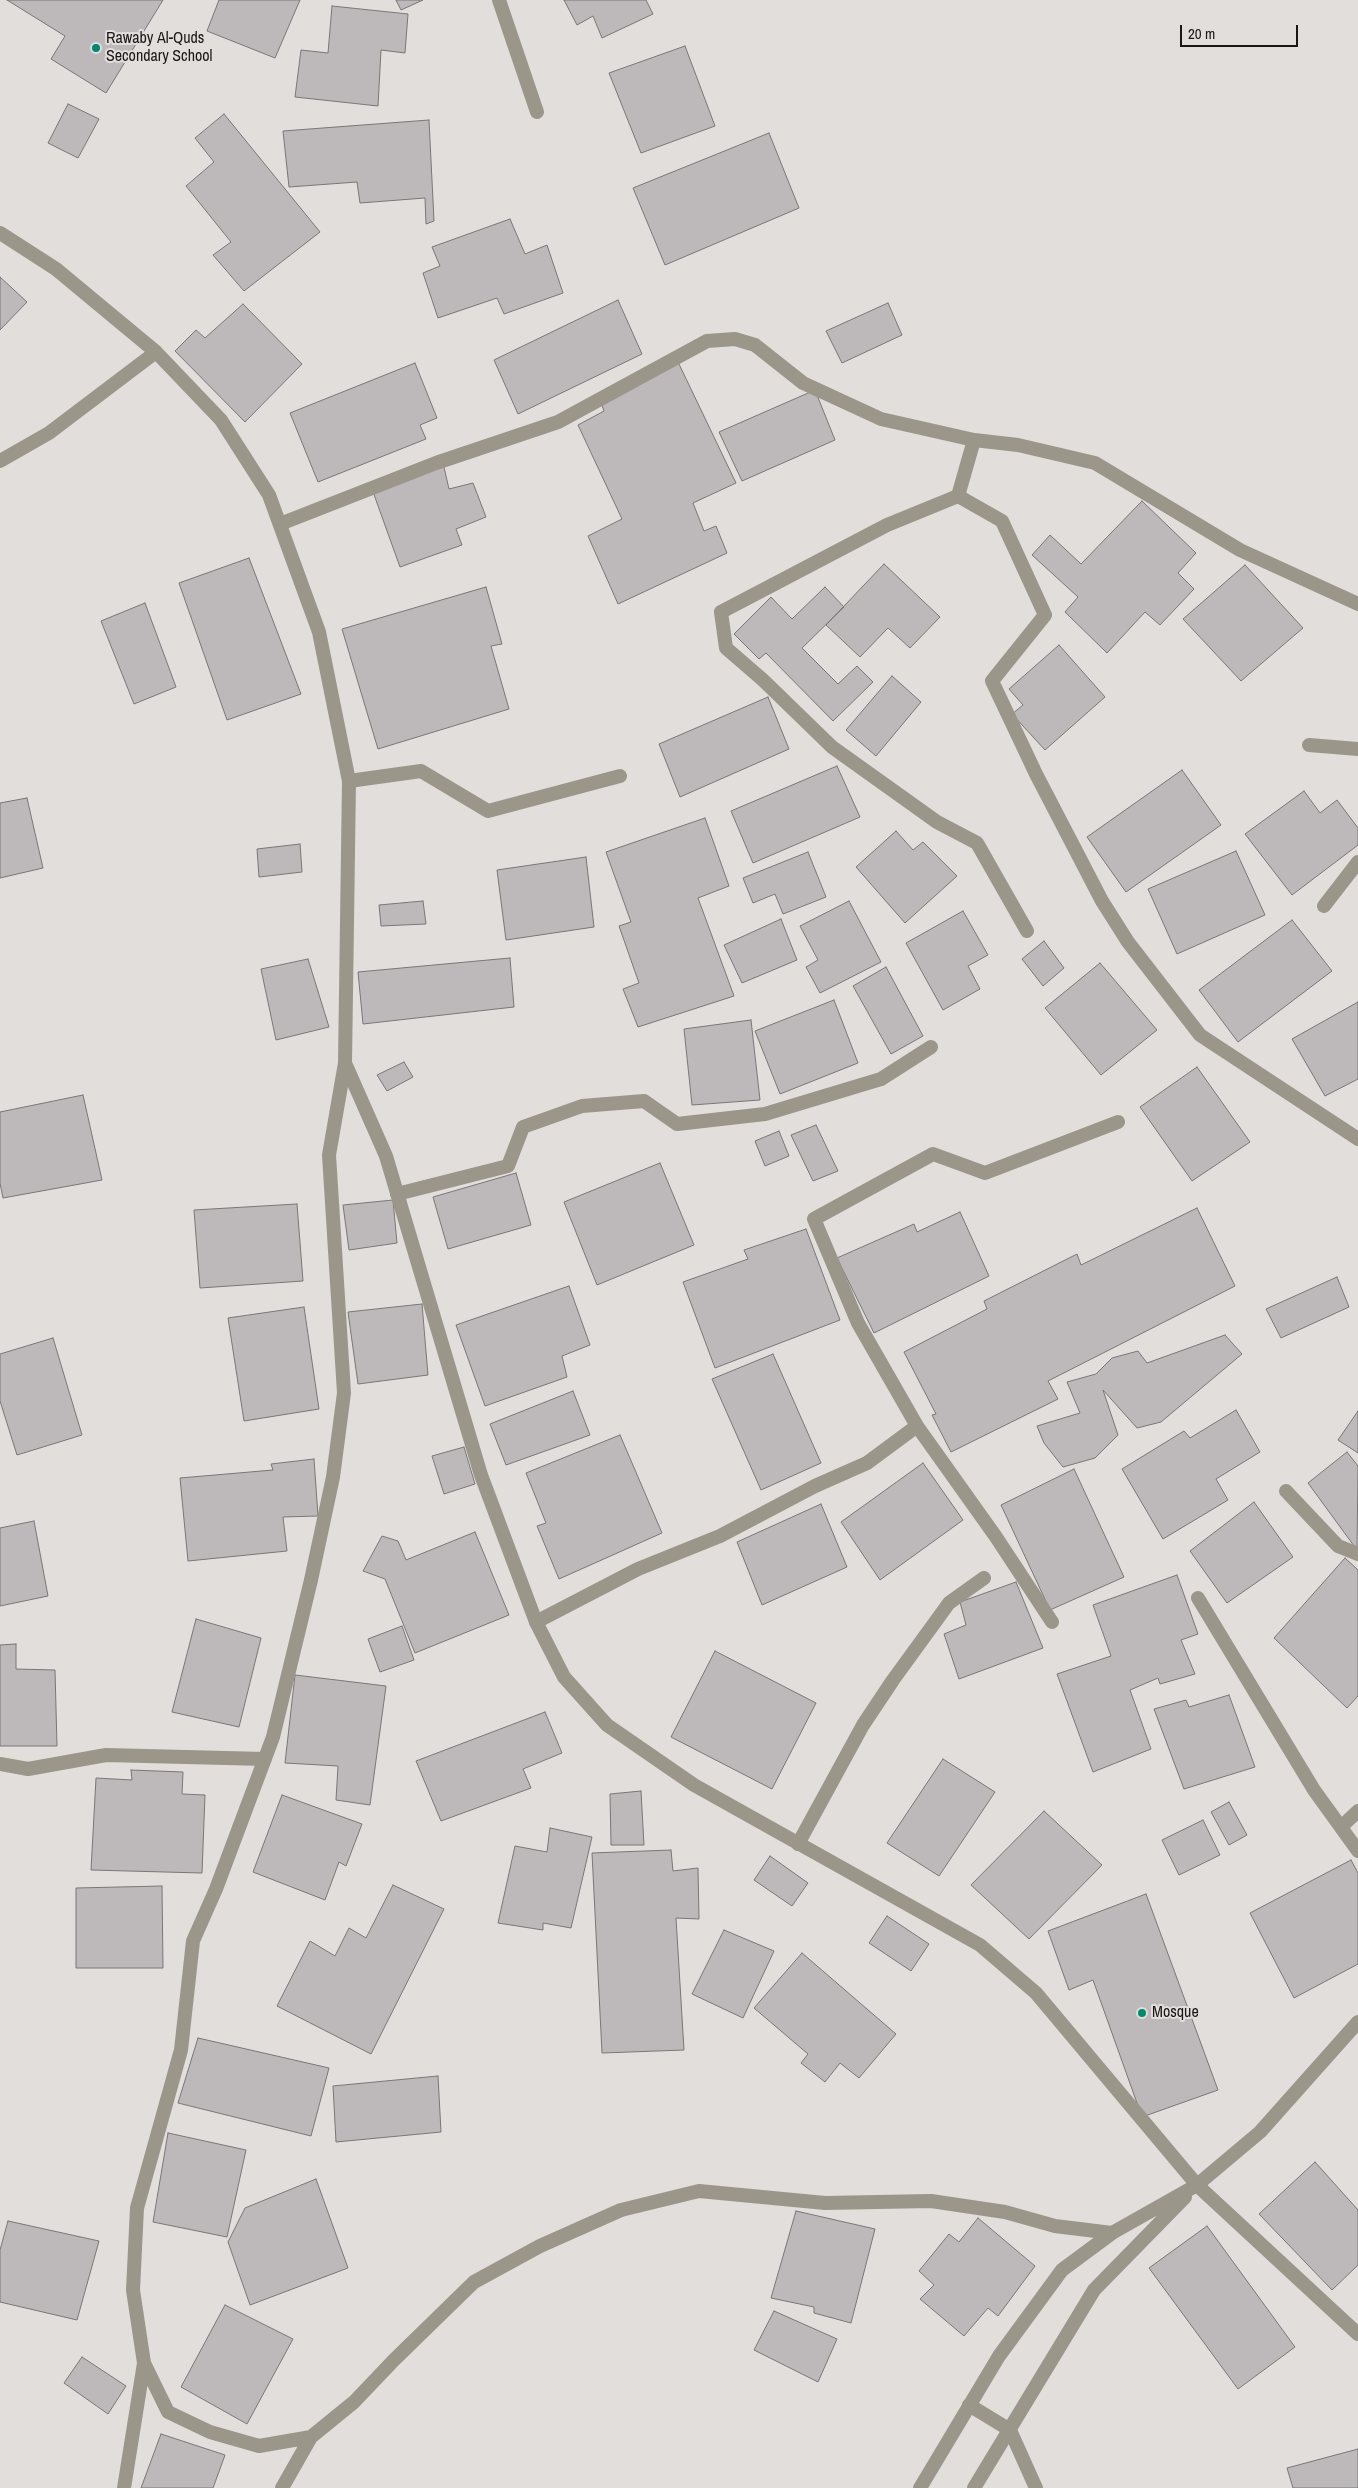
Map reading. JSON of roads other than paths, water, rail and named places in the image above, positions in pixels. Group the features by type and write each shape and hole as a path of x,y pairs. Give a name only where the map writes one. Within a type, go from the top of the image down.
{"street":[{"path":"499,0 537,112"},
{"path":"0,233 56,269 156,352 221,420 269,495 319,632 349,781 345,1062 329,1155 344,1392 333,1477 312,1580 272,1737 216,1889 193,1941 181,2050 137,2208 133,2290 144,2363 168,2412 210,2432 259,2446 311,2436"},
{"path":"280,524 436,463 558,422 707,341 735,339 756,345 802,382 881,419 974,440 1018,445 1095,463 1240,550 1358,604"},
{"path":"0,461 49,433 156,352"},
{"path":"958,496 974,440"},
{"path":"958,496 887,525 721,612 726,648 763,680 832,747 937,822 977,843 1027,931"},
{"path":"958,496 1002,522 1045,615 992,681 1036,774 1102,901 1128,942 1200,1035 1358,1139"},
{"path":"1309,745 1358,748"},
{"path":"349,781 421,771 488,811 620,776"},
{"path":"1324,906 1358,862"},
{"path":"397,1194 508,1166 523,1127 582,1106 644,1101 677,1124 766,1114 881,1079 931,1047"},
{"path":"345,1062 386,1156 481,1475 536,1622 564,1677 607,1725 694,1785 980,1945 1036,1993 1197,2185 1358,2334"},
{"path":"1052,1622 996,1537 917,1426 858,1323 814,1219 933,1154 985,1173 1118,1122"},
{"path":"536,1622 638,1569 720,1536 814,1486 867,1463 917,1426"},
{"path":"1286,1491 1338,1546 1358,1554"},
{"path":"798,1844 864,1725 893,1680 949,1603 984,1578"},
{"path":"1198,1598 1314,1790 1358,1851"},
{"path":"0,1764 28,1768 106,1755 265,1759"},
{"path":"1341,1827 1358,1811"},
{"path":"974,2488 1094,2290 1197,2185 1260,2132 1358,2022"},
{"path":"920,2488 999,2356 1062,2270 1112,2233 1197,2185"},
{"path":"282,2488 311,2436 354,2402 474,2282 540,2246 621,2210 699,2191 825,2203 931,2201 1005,2212 1055,2226 1112,2233"},
{"path":"124,2488 144,2363"},
{"path":"970,2406 1010,2430 1036,2488"}],"place":[{"name":"Rawaby Al-Quds Secondary School","path":"96,48"},
{"name":"Mosque","path":"1142,2013"}]}
